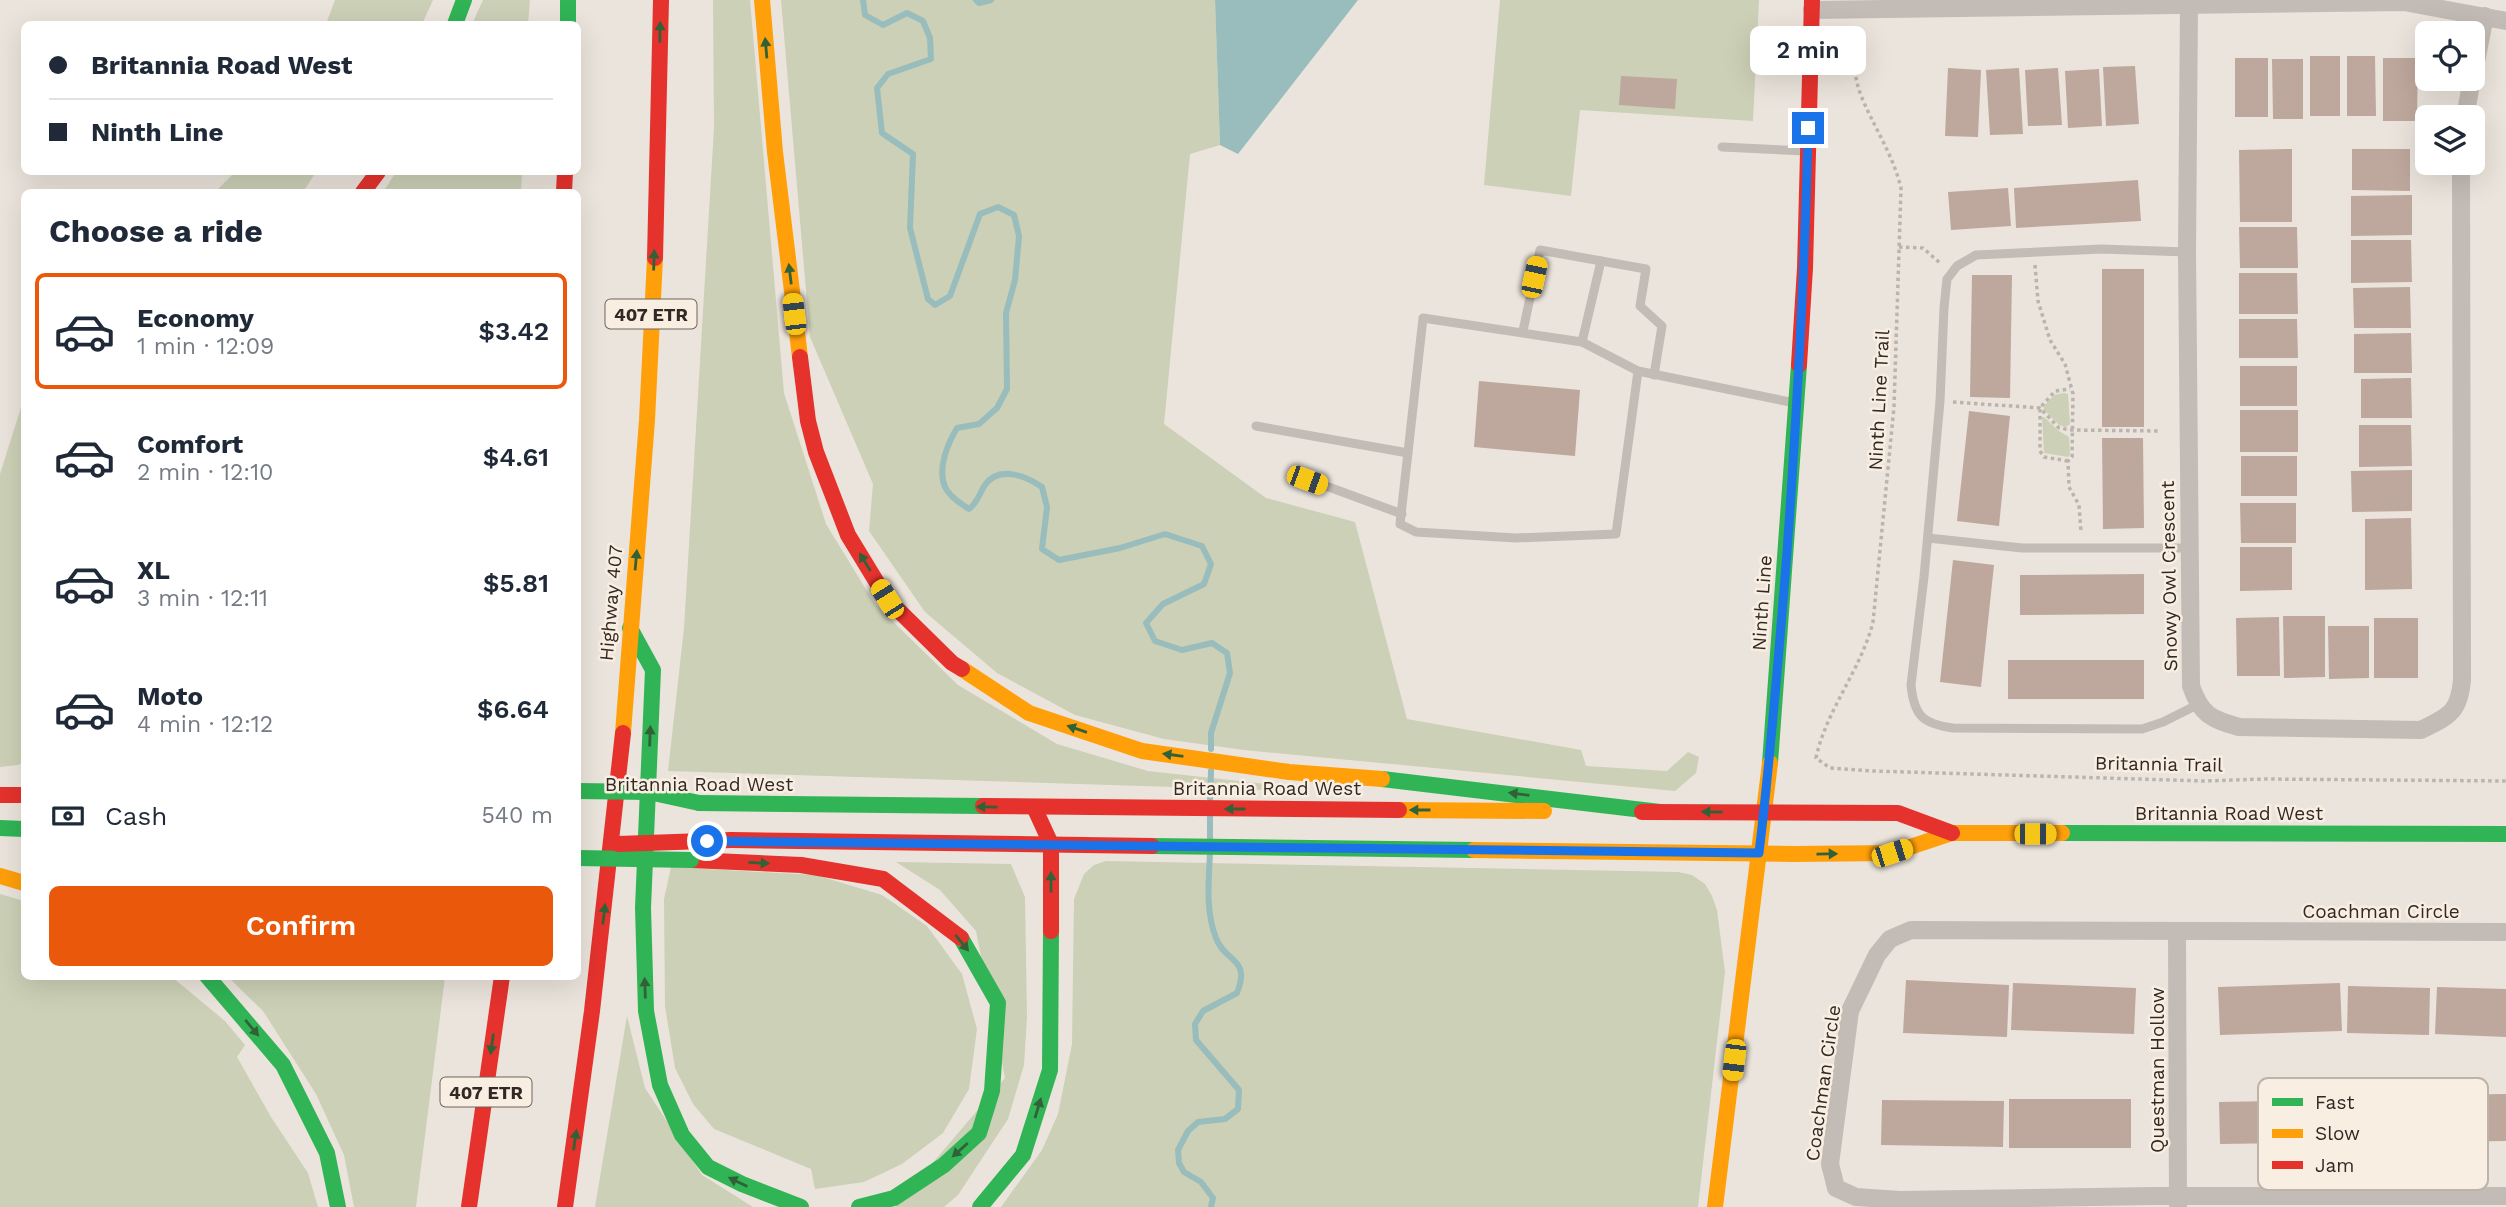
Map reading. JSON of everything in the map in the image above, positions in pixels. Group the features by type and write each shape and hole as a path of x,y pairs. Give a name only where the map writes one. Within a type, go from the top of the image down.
{"main road":[{"path":"456,21 464,0"},
{"path":"568,0 568,21"},
{"name":"Highway 407","path":"565,1207 608,881 647,419 661,0"},
{"path":"762,0 775,152 808,421 816,452 848,535 887,599 952,663 1029,713 1142,751 1289,772 1364,777 1660,812"},
{"name":"Ninth Line","path":"1715,1207 1770,764 1805,268 1812,5"},
{"path":"630,628 653,670 643,908 646,1011 660,1085 682,1135 708,1167 742,1184 801,1207"},
{"path":"581,791 649,792 699,803"},
{"path":"0,795 21,795"},
{"name":"Britannia Road West","path":"581,805 699,803 1898,814 1952,834"},
{"path":"980,1207 1023,1155 1050,1070 1051,844 1034,807"},
{"path":"0,828 21,829"},
{"name":"Britannia Road West","path":"581,845 732,840 1892,853 1952,834 2506,834"},
{"path":"581,858 801,865 883,879 963,940 998,1003 992,1091 979,1133 944,1165 894,1198 859,1207"},
{"path":"0,876 21,882"},
{"path":"210,980 283,1065 327,1153 338,1207"},
{"name":"407 ETR","path":"470,1207 501,980"}],"street":[{"path":"1812,5 2404,2 2506,21"},
{"name":"Snowy Owl Crescent","path":"2189,5 2189,548 2191,686 2197,705"},
{"path":"2484,21 2485,16"},
{"path":"2197,705 2216,720 2239,727 2420,730 2444,719 2454,711 2461,695 2462,680 2461,175"},
{"name":"Coachman Circle","path":"2506,932 1911,930 1890,939 1877,955 1850,1011 1830,1164 1836,1188 1856,1197 1899,1200 2178,1202 2506,1196"},
{"name":"Questman Hollow","path":"2177,932 2178,1202"}],"lane":[{"path":"1722,147 1808,151"},
{"path":"2187,252 2101,249 1976,255 1957,266 1947,279 1928,538 1911,685 1912,700 1920,717 1934,725 1953,728 2141,729 2163,722 2197,705"},
{"path":"1523,331 1540,250 1646,269 1640,306 1662,326 1654,375"},
{"path":"1582,342 1601,261"},
{"path":"1638,371 1616,534 1516,538 1416,532 1401,524 1423,317 1582,342 1638,371 1796,403"},
{"path":"1256,426 1408,453"},
{"path":"1307,480 1402,513"},
{"path":"1928,538 2022,548 2189,548"}],"path":[{"name":"Ninth Line Trail","path":"1816,758 1823,733 1869,640 1874,622 1893,419 1901,188 1890,154 1861,97 1856,78 1853,40"},
{"path":"1899,247 1923,248 1951,274"},
{"path":"2035,252 2038,301 2050,340 2065,364 2073,394 2072,457 2068,461 2070,486 2079,505 2081,548"},
{"path":"2068,461 2044,457 2040,451 2040,408 2055,391 2070,389"},
{"path":"1940,401 2040,408 2059,428 2072,430 2161,431"},
{"name":"Britannia Trail","path":"1816,758 1830,768 1873,771 2204,780 2506,781"}],"green space":[{"path":"335,0 433,0 423,21 327,21"},
{"path":"483,0 530,0 528,21 473,21"},
{"path":"713,0 750,0 784,393 826,524 875,604 958,685 1057,744 1148,771 1266,784 1268,790 668,771 684,628 714,128"},
{"path":"781,0 1215,0 1220,145 1190,154 1164,424 1266,498 1355,522 1407,719 1581,750 1586,766 1667,771 1688,752 1699,757 1696,773 1675,791 1244,750 1164,739 1075,715 997,673 925,612 869,531 873,484 810,337"},
{"path":"1500,0 1759,0 1753,121 1580,110 1571,196 1484,185"},
{"path":"232,175 314,175 305,189 218,189"},
{"path":"394,175 522,175 521,189 385,189"},
{"path":"2068,394 2070,424 2066,427 2059,425 2044,410 2044,406 2054,395"},
{"path":"21,408 21,764 0,767 0,474"},
{"path":"2042,417 2069,437 2068,457 2044,453"},
{"path":"1106,861 1678,872 1692,875 1705,884 1717,910 1725,972 1698,1207 1001,1207 1042,1150 1058,1114 1072,1044 1074,899 1084,874 1094,865"},
{"path":"896,862 1011,864 1025,897 1027,1017 1024,1065 1008,1119 958,1195 944,1207 895,1207 1005,1078 976,931 940,890"},
{"path":"671,867 816,875 882,895 927,926 962,974 977,1029 969,1089 943,1133 902,1164 864,1182 815,1189 811,1169 714,1129 693,1104 675,1068 665,1006 664,899"},
{"path":"0,894 21,900 21,980 176,980 225,1021 245,1045 237,1057 271,1117 308,1173 318,1207 0,1207"},
{"path":"231,980 445,980 416,1207 354,1207 344,1155 316,1094 263,1011"},
{"path":"627,1016 645,1088 702,1175 753,1207 595,1207"}],"water":[{"path":"1215,0 1358,0 1238,154 1220,145"}],"building":[{"path":"2310,56 2340,56 2340,116 2310,116"},
{"path":"2347,56 2375,56 2376,116 2347,116"},
{"path":"2235,58 2268,58 2268,117 2235,117"},
{"path":"2383,58 2415,58 2415,91 2417,91 2415,121 2383,121"},
{"path":"2272,59 2303,59 2303,119 2273,119"},
{"path":"2135,66 2139,124 2106,126 2103,67"},
{"path":"1948,68 1981,70 1978,137 1945,136"},
{"path":"2019,68 2023,134 1990,135 1986,70"},
{"path":"2058,68 2062,125 2028,126 2025,70"},
{"path":"2099,69 2102,126 2068,128 2065,71"},
{"path":"1621,76 1677,79 1675,109 1619,105"},
{"path":"2292,149 2292,222 2240,222 2239,150"},
{"path":"2352,149 2410,149 2410,191 2352,190"},
{"path":"2138,180 2141,221 2016,228 2014,188"},
{"path":"2008,188 2011,226 1951,230 1948,192"},
{"path":"2412,195 2412,235 2351,236 2351,196"},
{"path":"2239,227 2297,227 2298,268 2240,268"},
{"path":"2351,240 2411,240 2412,282 2351,283"},
{"path":"2102,269 2144,269 2144,427 2102,427"},
{"path":"2239,273 2297,273 2298,314 2239,314"},
{"path":"1972,275 2012,275 2010,398 1970,397"},
{"path":"2410,287 2411,328 2354,328 2353,288"},
{"path":"2239,319 2297,319 2298,358 2239,358"},
{"path":"2411,333 2412,373 2354,373 2354,334"},
{"path":"2240,366 2297,366 2297,406 2240,406"},
{"path":"2411,378 2412,418 2361,418 2361,379"},
{"path":"1479,381 1580,390 1575,456 1474,447"},
{"path":"2240,410 2298,410 2298,452 2240,452"},
{"path":"1969,411 2010,416 1999,526 1957,521"},
{"path":"2359,425 2411,425 2412,466 2359,467"},
{"path":"2102,438 2143,438 2144,528 2103,529"},
{"path":"2241,456 2297,456 2297,496 2241,496"},
{"path":"2412,470 2412,511 2352,512 2351,471"},
{"path":"2240,503 2296,503 2296,543 2241,543"},
{"path":"2411,518 2412,589 2365,590 2365,519"},
{"path":"2240,547 2292,547 2292,590 2240,591"},
{"path":"1953,560 1994,565 1981,687 1940,682"},
{"path":"2144,574 2144,614 2020,615 2020,575"},
{"path":"2283,616 2325,616 2325,677 2284,678"},
{"path":"2279,617 2280,676 2237,676 2236,618"},
{"path":"2374,618 2418,618 2418,678 2374,678"},
{"path":"2328,626 2369,626 2369,678 2329,679"},
{"path":"2008,660 2144,660 2144,699 2008,699"},
{"path":"1906,980 2009,985 2007,1037 1903,1033"},
{"path":"2013,983 2136,988 2134,1034 2011,1030"},
{"path":"2340,983 2342,1031 2220,1035 2218,987"},
{"path":"2348,986 2430,988 2429,1035 2347,1033"},
{"path":"2437,987 2506,989 2506,1037 2435,1034"},
{"path":"2488,1094 2506,1094 2506,1141 2488,1141"},
{"path":"2009,1099 2131,1099 2131,1148 2009,1148"},
{"path":"1882,1100 2004,1101 2003,1147 1881,1145"},
{"path":"2258,1101 2258,1143 2220,1144 2219,1102"}],"waterway":[{"path":"863,0 865,15 883,25 907,13 923,21 930,38 931,59 888,74 877,88 882,133 913,154 910,228 928,299 935,305 950,296 980,214 998,207 1014,215 1019,236 1015,280 1006,313 1007,389 997,408 979,424 957,428 943,464 945,487 952,497 969,509 985,485 998,475 1021,476 1042,487 1047,507 1042,549 1059,560 1120,548 1165,534 1202,546 1211,564 1204,584 1163,604 1146,623 1155,641 1182,650 1212,643 1227,653 1230,673 1211,733 1211,749"},
{"path":"976,0 979,3 991,0"},
{"path":"1210,802 1211,771"},
{"path":"1210,813 1210,840"},
{"path":"1210,851 1210,917 1220,946 1239,966 1241,973 1237,993 1203,1011 1195,1024 1196,1040 1239,1090 1238,1109 1225,1119 1198,1122 1188,1131 1178,1150 1179,1163 1184,1172 1201,1182 1213,1198 1211,1207"}],"traffic: fast":[{"path":"456,21 464,0"},
{"path":"568,0 568,21"},
{"path":"1770,763 1799,365"},
{"path":"630,628 653,670 643,908 646,1011 660,1085 682,1135 708,1167 742,1184 801,1207"},
{"path":"1382,779 1660,812"},
{"path":"581,791 649,792 699,803"},
{"path":"699,803 983,806"},
{"path":"0,828 21,829"},
{"path":"2062,833 2506,834"},
{"path":"1152,846 1474,850"},
{"path":"581,858 691,860"},
{"path":"980,1207 1023,1155 1050,1070 1051,931"},
{"path":"859,1207 894,1198 944,1165 979,1133 992,1091 998,1003 961,938"},
{"path":"210,980 283,1065 327,1153 338,1207"}],"traffic: slow":[{"path":"762,0 775,152 800,357"},
{"path":"623,733 647,420 655,258"},
{"path":"962,669 1029,713 1142,751 1289,772 1382,779"},
{"path":"1715,1207 1770,763"},
{"path":"1399,810 1544,811"},
{"path":"1474,850 1892,853 1952,833 2062,833"},
{"path":"0,876 21,882"}],"traffic: jam":[{"path":"655,258 661,0"},
{"path":"1799,365 1805,268 1812,0"},
{"path":"365,189 376,175"},
{"path":"564,189 565,175"},
{"path":"800,357 808,421 816,452 848,535 887,599 952,663 962,669"},
{"path":"565,1207 592,1011 623,733"},
{"path":"0,795 21,795"},
{"path":"983,806 1399,810"},
{"path":"1034,807 1051,844 1051,931"},
{"path":"1642,812 1898,813 1952,833"},
{"path":"732,840 1152,846"},
{"path":"618,844 732,840"},
{"path":"691,860 801,865 883,879 961,938"},
{"path":"469,1207 501,980"}],"route":[{"path":"707,841 1759,853 1770,764 1791,499 1805,268 1808,128"}]}
